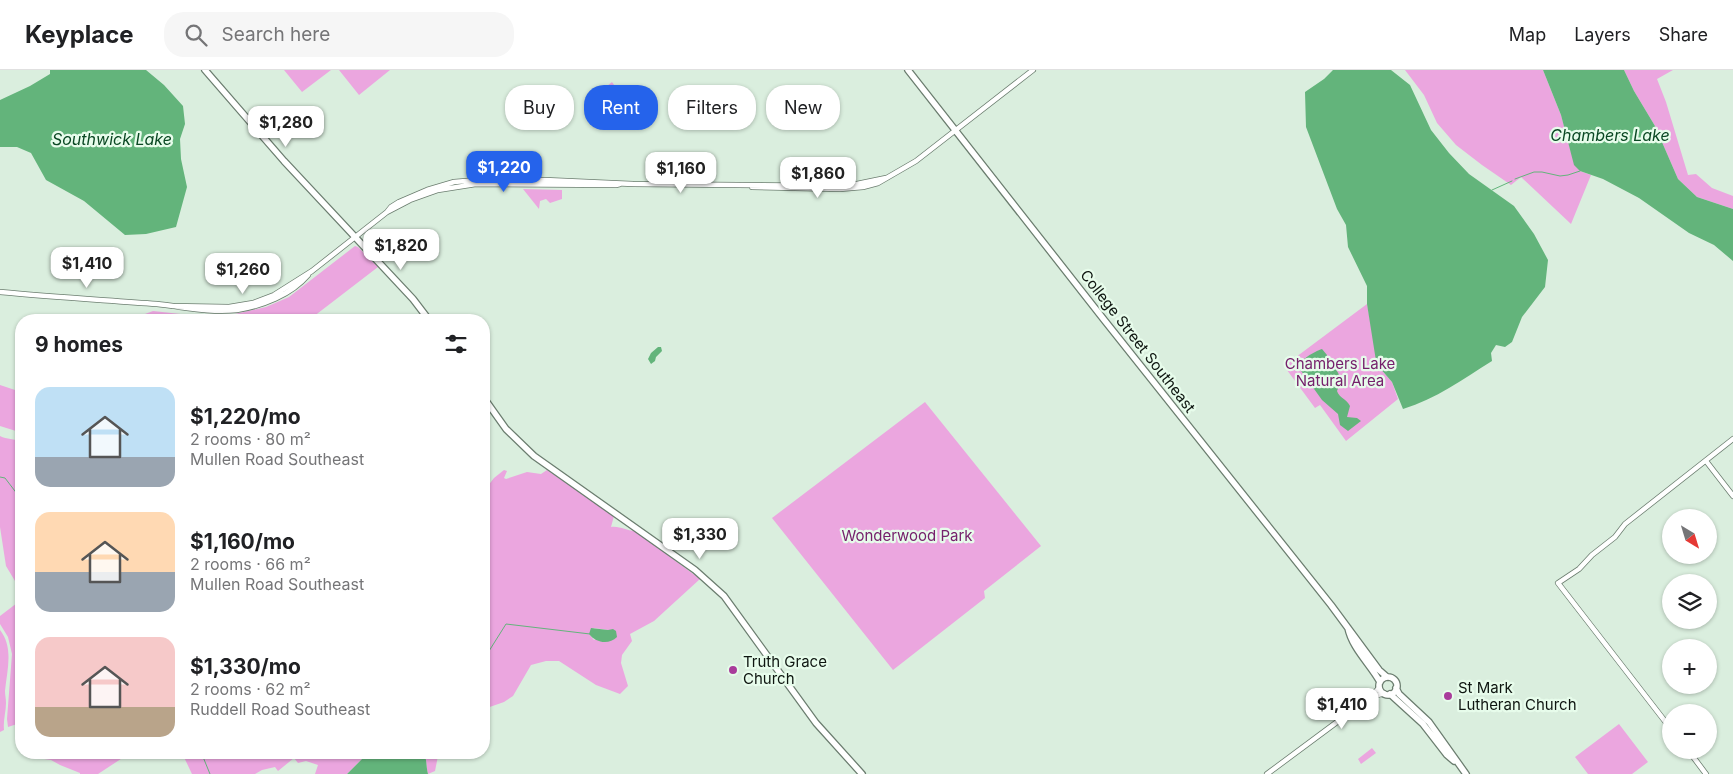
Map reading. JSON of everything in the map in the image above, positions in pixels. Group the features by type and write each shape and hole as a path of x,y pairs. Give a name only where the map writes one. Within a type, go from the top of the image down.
{"main road":[{"path":"205,70 284,161 413,298 425,314"},
{"name":"College Street Southeast","path":"908,70 1387,677"},
{"path":"490,406 506,429 534,456 712,583 732,606 820,728 862,774"},
{"name":"College Street Southeast","path":"1348,628 1350,637 1375,672 1380,685"},
{"path":"1457,763 1447,755 1432,733 1418,718 1387,694 1380,685 1387,677 1394,680 1399,694 1436,730 1466,774"},
{"path":"1387,694 1394,692 1396,688"}],"street":[{"path":"0,292 172,306 219,307 253,303 274,295 312,271 387,212 422,195 464,185 496,183 616,186 620,184 840,186 886,178 916,161 1033,70"},
{"path":"1662,717 1558,583 1579,569 1592,555 1615,536 1625,524 1733,440"},
{"path":"1706,461 1733,496"},
{"path":"1267,774 1368,699 1380,685"},
{"path":"1368,699 1387,694"},
{"path":"1695,759 1706,774"}],"green space":[{"path":"284,70 331,70 302,92"},
{"path":"339,70 390,70 359,95"},
{"path":"1405,70 1543,70 1561,115 1571,152 1580,171 1591,175 1571,224 1521,177 1511,185 1456,145 1437,123 1424,95"},
{"path":"1624,70 1673,70 1657,79 1688,175 1696,174 1712,188 1733,196 1733,209 1697,197 1678,179 1655,126"},
{"path":"523,189 562,190 562,199 550,203 546,199 540,201 539,209"},
{"path":"355,246 378,267 317,314 235,314 266,307 289,297"},
{"name":"Chambers Lake Natural Area","path":"1367,304 1379,367 1392,382 1398,399 1346,441 1320,405 1315,408 1284,366"},
{"path":"153,311 180,314 145,314"},
{"path":"0,385 15,390 15,431 0,426"},
{"name":"Wonderwood Park","path":"925,402 1041,546 984,591 985,598 893,670 772,518"},
{"path":"0,436 15,440 15,581 6,566 0,527"},
{"path":"504,470 507,471 504,478 506,479 527,472 541,474 547,470 614,516 611,527 635,531 700,579 654,621 630,634 632,641 622,655 621,663 628,686 620,694 596,685 559,661 546,661 531,665 513,696 504,702 490,707 490,483","holes":["594,628 608,630 594,640 589,634"]},
{"path":"15,605 15,725 8,727 12,654 8,637 0,624 0,616"},
{"path":"0,630 7,644 8,659 4,730 0,732"},
{"path":"1619,724 1648,762 1632,774 1588,774 1575,757"},
{"path":"1372,748 1376,753 1361,764 1358,759"},
{"path":"44,759 121,759 98,774 80,774 51,760"},
{"path":"185,759 293,759 278,771 275,767 255,774 192,774"},
{"path":"295,759 362,759 347,774 315,774 318,765 306,761 298,763"},
{"path":"426,759 437,759 435,771 428,774"}],"water":[{"name":"Southwick Lake","path":"50,70 146,70 164,85 183,106 185,124 180,139 181,159 187,187 176,227 146,234 125,235 84,201 46,180 31,153 17,147 0,147 0,100 50,74"},
{"path":"1333,70 1391,70 1410,85 1431,130 1449,153 1469,174 1514,206 1534,234 1548,260 1545,287 1522,317 1512,342 1505,347 1496,345 1491,353 1492,361 1460,381 1427,400 1403,409 1392,382 1376,361 1367,304 1367,286 1348,247 1346,225 1337,209 1306,127 1305,92 1324,79"},
{"name":"Chambers Lake","path":"1543,70 1624,70 1655,126 1678,179 1697,197 1733,209 1733,261 1714,245 1689,233 1639,198 1603,179 1580,171 1574,165 1561,115"},
{"path":"658,347 661,347 662,351 651,364 648,359 651,353"},
{"path":"1322,349 1327,355 1325,363 1337,370 1339,374 1340,381 1337,391 1350,406 1347,417 1357,418 1361,421 1348,431 1340,425 1338,414 1322,400 1299,368 1302,362 1311,354"},
{"path":"591,628 613,629 616,631 617,637 606,642 599,641 589,634"},
{"path":"362,759 426,759 428,774 347,774"}],"waterway":[{"path":"1515,179 1534,172 1560,176 1580,171"},
{"path":"1492,190 1512,181"},
{"path":"0,477 5,478 15,491"},
{"path":"490,649 506,624 590,634"},
{"path":"204,759 210,774"}],"place":[{"name":"Truth Grace Church","path":"733,670"},
{"name":"St Mark Lutheran Church","path":"1448,696"}]}
